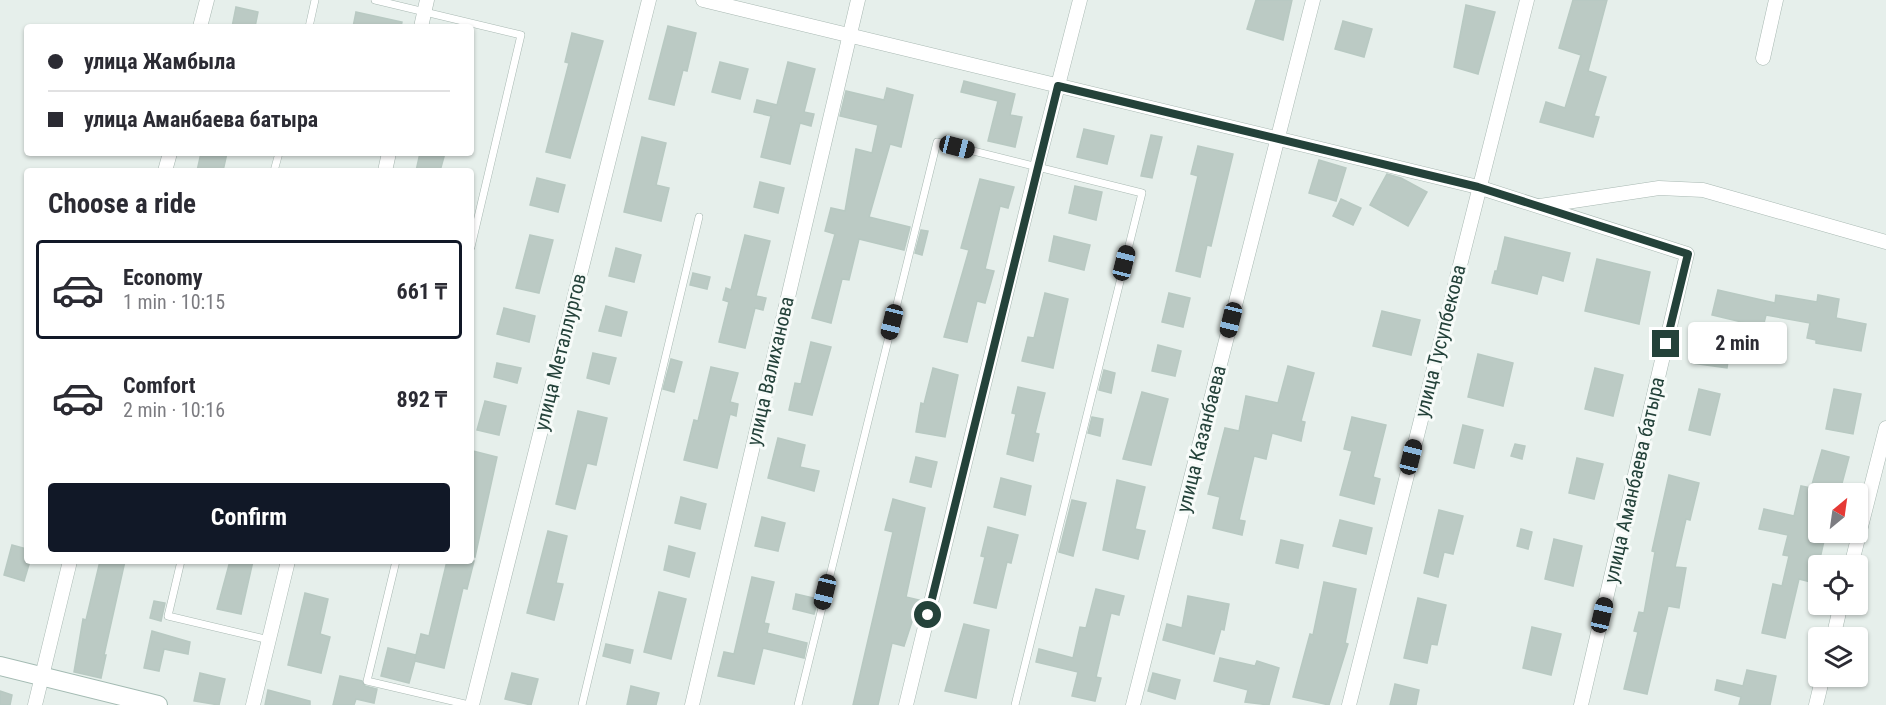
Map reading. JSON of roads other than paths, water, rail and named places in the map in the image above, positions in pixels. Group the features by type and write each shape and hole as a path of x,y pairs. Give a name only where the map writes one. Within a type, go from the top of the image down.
{"main road":[{"path":"0,666 158,705"}],"street":[{"path":"201,24 207,0"},
{"name":"улица Металлургов","path":"470,705 649,0"},
{"path":"704,0 1478,187 1538,206 1659,188 1703,190 1886,242"},
{"name":"улица Валиханова","path":"692,705 858,0"},
{"path":"906,705 1036,167 1080,0"},
{"name":"улица Казанбаева","path":"1132,705 1313,0"},
{"name":"улица Тусупбекова","path":"1350,705 1478,187 1527,0"},
{"path":"1763,58 1776,0"},
{"path":"422,24 426,6"},
{"name":"улица Аманбаева батыра","path":"1538,206 1688,254 1581,705"},
{"path":"1854,555 1886,428"},
{"path":"35,705 69,564"},
{"path":"253,705 287,564"},
{"path":"1816,705 1820,687"}],"lane":[{"path":"310,24 315,0"},
{"path":"375,0 426,6 522,35 474,235"},
{"path":"798,705 937,142 1142,193 1015,705"},
{"path":"582,705 699,216"},
{"path":"180,564 168,616 268,640"},
{"path":"395,564 367,681 470,705"}]}
